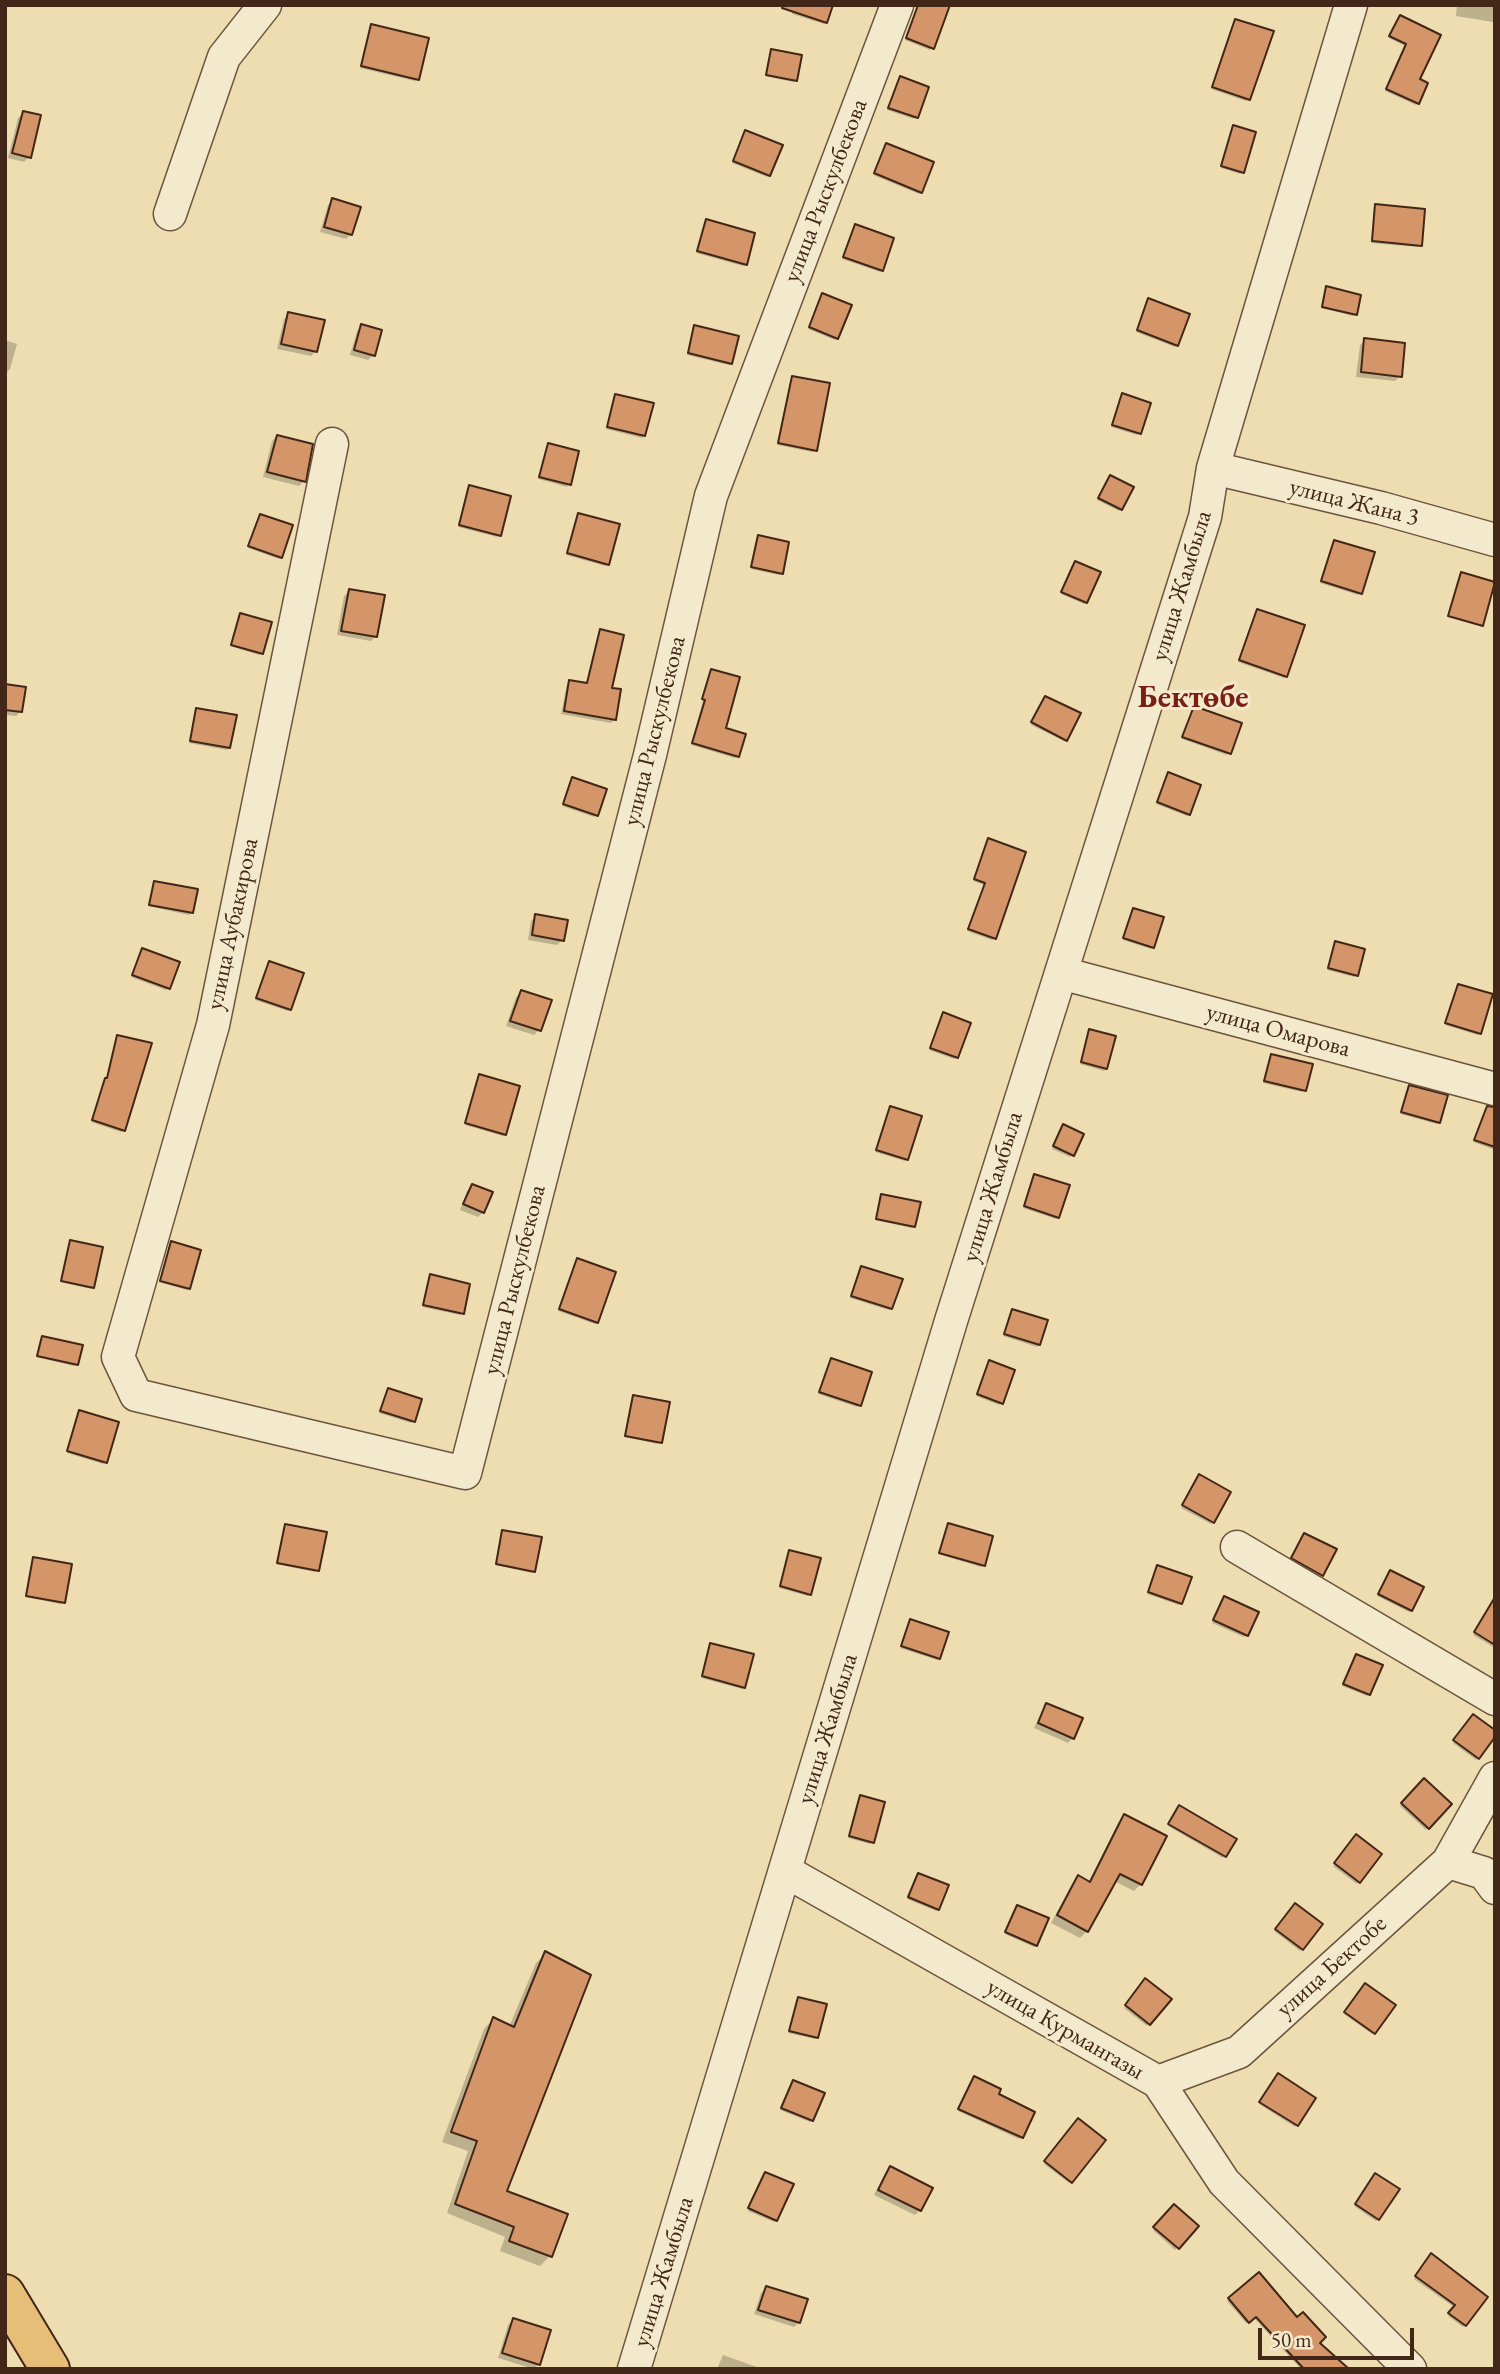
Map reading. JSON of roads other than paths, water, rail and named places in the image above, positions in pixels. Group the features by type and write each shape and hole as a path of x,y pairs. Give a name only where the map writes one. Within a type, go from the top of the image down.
{"main road":[{"path":"5,2294 50,2369"}],"street":[{"path":"170,214 223,57 265,5"},
{"name":"улица Рыскулбекова","path":"136,1395 466,1473 650,755 711,496 897,5"},
{"name":"улица Жамбыла","path":"634,2369 951,1321 1205,517 1213,468 1351,5"},
{"name":"улица Аубакирова","path":"136,1395 118,1357 212,1025 332,444"},
{"name":"улица Жана 3","path":"1213,468 1381,508 1495,540"},
{"name":"улица Омарова","path":"1060,973 1495,1089"},
{"path":"1237,1546 1495,1699"},
{"name":"улица Бектобе","path":"1158,2082 1239,2052 1448,1862 1495,1778"},
{"path":"1448,1862 1485,1873 1495,1888"},
{"name":"улица Курмангазы","path":"785,1871 1158,2082 1224,2182 1410,2369"}],"district":[{"name":"Бектөбе","path":"1193,698"}]}
